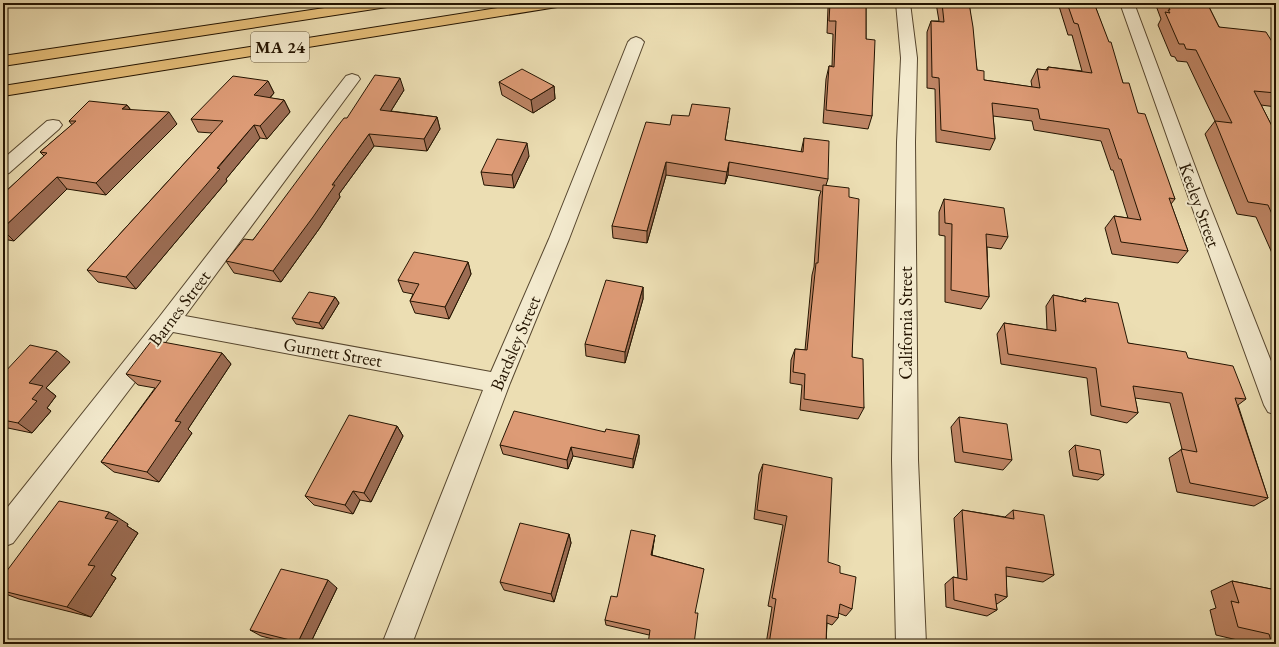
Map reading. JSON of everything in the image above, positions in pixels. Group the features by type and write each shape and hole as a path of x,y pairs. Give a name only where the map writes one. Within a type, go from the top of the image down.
{"highway":[{"name":"MA 24","path":"3,61 387,3"},
{"name":"MA 24","path":"3,91 558,3"}],"street":[{"name":"California Street","path":"903,3 909,58 906,142 905,460 911,644"},
{"name":"Keeley Street","path":"1127,3 1197,196 1276,405"},
{"name":"Bardsley Street","path":"397,644 498,382 559,239 636,42"},
{"name":"Barnes Street","path":"3,534 168,322 352,80"},
{"path":"3,169 53,125"},
{"name":"Gurnett Street","path":"168,322 498,382"}],"building":[{"path":"830,3 866,3 866,39 875,40 872,116 826,110 829,66 834,67 836,21 829,21"},
{"path":"942,3 969,3 977,70 984,71 984,80 1040,88 1037,69 1048,70 1048,67 1092,73 1078,24 1074,23 1067,3 1094,3 1109,42 1111,42 1123,83 1129,83 1138,113 1145,114 1175,199 1169,198 1188,251 1121,242 1114,216 1141,220 1121,159 1119,159 1109,129 1040,119 1038,109 992,103 995,139 941,130 939,78 932,77 931,21 944,22"},
{"path":"1167,3 1207,3 1219,27 1266,32 1276,48 1276,93 1254,91 1276,134 1276,223 1268,205 1248,202 1215,121 1232,123 1196,50 1186,49 1184,44 1179,44 1165,12 1170,13"},
{"path":"522,69 554,86 531,100 499,82"},
{"path":"375,75 400,78 380,110 437,117 424,139 369,134 332,185 335,185 313,217 273,271 226,261 244,239 253,240 337,127 344,118 347,118"},
{"path":"233,76 268,81 254,95 284,100 260,126 254,125 217,168 220,169 126,277 87,270 223,121 191,119"},
{"path":"89,101 127,105 122,109 169,112 96,183 57,177 3,228 3,194 47,153 40,152 76,121 69,121"},
{"path":"692,104 730,108 725,140 803,152 804,138 829,141 828,179 729,162 727,172 666,162 647,231 612,226 646,122 670,125 672,115 689,116"},
{"path":"497,139 527,143 512,175 481,172"},
{"path":"823,185 849,188 849,197 859,199 852,357 863,359 864,408 804,399 805,374 793,372 795,349 807,350 816,263 818,263"},
{"path":"944,199 1004,208 1008,237 986,234 989,297 951,290 952,224 945,223"},
{"path":"414,252 468,262 445,307 410,301 419,284 398,280"},
{"path":"606,280 643,287 625,352 585,344"},
{"path":"309,292 335,297 319,323 292,318"},
{"path":"1053,295 1086,302 1085,298 1118,303 1128,343 1186,352 1188,358 1233,366 1246,399 1235,398 1268,498 1190,483 1181,449 1197,452 1182,393 1133,386 1138,413 1101,406 1096,368 1008,354 1004,323 1056,331"},
{"path":"152,340 222,353 175,421 181,422 147,472 101,462 161,381 126,374"},
{"path":"30,345 57,351 29,383 43,386 32,399 37,401 18,423 3,420 3,374"},
{"path":"514,411 605,432 606,429 639,435 633,459 571,447 567,460 500,445"},
{"path":"349,415 397,426 364,493 353,491 345,505 305,496"},
{"path":"959,417 1007,424 1012,460 963,452"},
{"path":"1075,445 1100,450 1104,475 1079,470"},
{"path":"763,464 832,478 828,562 840,566 840,573 856,577 852,609 840,604 838,618 827,615 826,644 769,644 776,599 772,598 787,516 757,510"},
{"path":"59,501 109,512 105,518 118,521 88,565 95,566 67,607 3,591 3,576"},
{"path":"962,510 1014,519 1013,510 1044,515 1054,575 1006,567 1007,597 995,594 997,610 954,600 953,577 967,580"},
{"path":"520,523 569,534 551,594 500,582"},
{"path":"631,530 655,535 651,555 704,569 695,613 698,613 694,644 648,644 650,630 605,620 611,596 617,597"},
{"path":"281,569 328,580 298,642 250,630"},
{"path":"1232,581 1276,590 1276,644 1272,644 1269,634 1238,627 1231,601 1239,603"},
{"path":"1138,641 1156,644 1139,644"}]}
